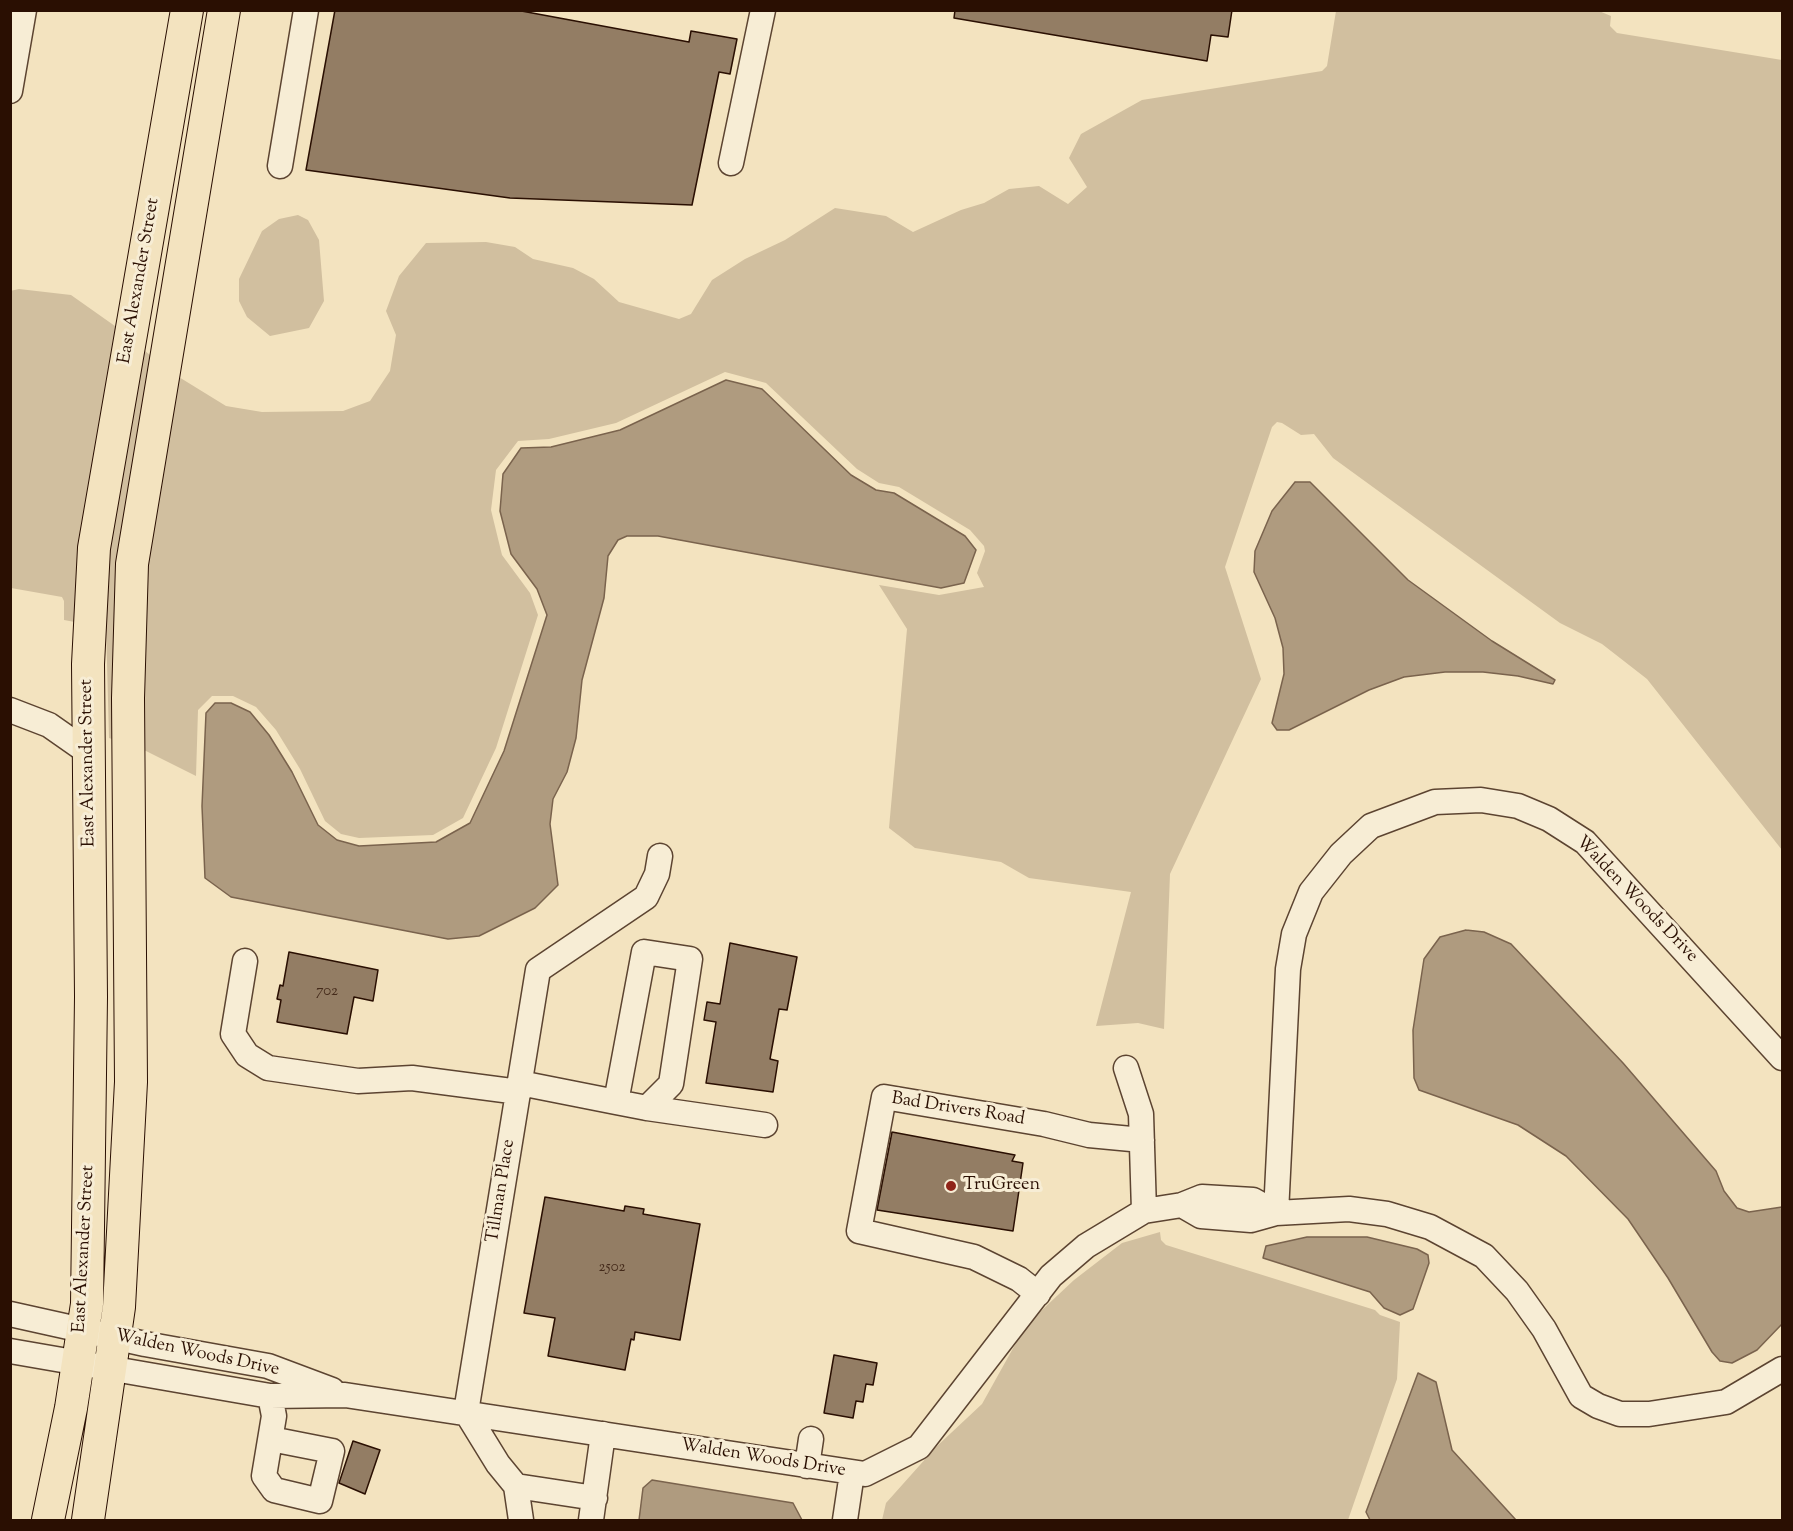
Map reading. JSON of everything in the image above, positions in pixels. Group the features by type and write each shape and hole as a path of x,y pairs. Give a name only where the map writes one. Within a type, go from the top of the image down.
{"main road":[{"name":"East Alexander Street","path":"48,1521 87,1304 90,1161 88,664 94,548 187,10"},
{"name":"East Alexander Street","path":"88,1521 119,1307 130,1082 128,698 132,564 224,10"}],"street":[{"path":"10,91 24,10"},
{"path":"280,166 306,10"},
{"path":"731,163 763,10"},
{"path":"13,710 49,725 89,753"},
{"name":"Walden Woods Drive","path":"1276,1213 1288,969 1294,934 1311,892 1348,847 1371,826 1435,802 1481,800 1518,806 1549,819 1585,842 1782,1058"},
{"name":"Tillman Place","path":"466,1412 538,970 646,897 657,874 660,856"},
{"path":"616,1102 644,952 690,959 671,1084 647,1108"},
{"path":"245,961 233,1034 247,1055 268,1068 358,1081 412,1077 520,1088 765,1125"},
{"path":"1126,1068 1141,1114 1144,1211"},
{"name":"Bad Drivers Road","path":"1038,1294 1019,1279 974,1257 859,1231 884,1097 1044,1124 1089,1135 1142,1140"},
{"name":"Walden Woods Drive","path":"10,1351 270,1396 345,1395 865,1474 919,1446 1051,1276 1086,1246 1144,1211 1182,1205 1201,1216 1251,1220 1276,1213 1349,1209 1387,1214 1430,1227 1484,1256 1517,1291 1544,1329 1581,1396 1598,1406 1620,1414 1648,1414 1726,1402 1782,1369"},
{"name":"Walden Woods Drive","path":"10,1314 268,1366 345,1395"},
{"path":"270,1396 274,1416 271,1439"},
{"path":"466,1412 498,1464 516,1486 521,1521"},
{"path":"516,1486 593,1509 603,1434"},
{"path":"807,1466 811,1439"},
{"path":"845,1521 852,1473"}],"shaded area":[{"path":"1336,11 1599,11 1611,16 1610,26 1617,33 1782,60 1782,850 1647,679 1602,644 1560,623 1333,458 1314,434 1301,435 1277,422 1272,427 1225,567 1261,679 1170,874 1164,1029 1138,1023 1096,1026 1131,892 1029,878 1001,862 915,848 889,828 907,629 879,585 939,595 984,587 977,573 985,551 984,546 970,530 899,487 879,483 857,469 766,383 725,372 616,423 549,439 518,441 496,470 491,510 502,555 530,593 538,615 496,748 463,818 433,835 359,838 341,834 325,821 300,769 276,730 256,707 233,696 212,696 198,710 196,776 138,747 141,565 174,374 226,406 262,412 343,411 370,401 390,371 396,335 386,311 399,276 426,243 486,242 515,247 533,259 573,268 594,279 619,302 679,319 691,314 712,280 745,259 785,240 835,208 886,216 913,232 961,210 984,203 1009,189 1039,186 1068,204 1087,187 1069,158 1081,134 1142,100 1322,71 1327,66"},
{"path":"298,215 308,220 319,240 324,301 309,328 270,336 247,317 239,301 239,279 262,231 279,219"},
{"path":"19,289 71,295 122,331 80,623 64,620 62,597 11,588 10,291"},
{"path":"139,346 156,360 118,741 109,738 104,549"},
{"path":"726,380 762,389 851,475 876,490 894,493 965,536 976,550 964,583 941,588 658,536 627,536 618,540 608,556 604,598 582,680 576,738 567,772 553,799 550,824 558,885 535,908 479,936 448,939 231,897 205,878 202,806 206,713 215,703 231,703 250,712 269,735 292,772 318,825 337,840 359,846 436,842 470,823 504,751 547,615 537,589 511,554 500,511 503,474 521,448 551,447 620,430"},
{"path":"1295,482 1310,482 1408,580 1492,641 1555,680 1553,684 1518,676 1483,672 1445,672 1404,677 1369,690 1289,730 1277,730 1272,723 1284,674 1283,648 1275,618 1254,572 1255,551 1272,511"},
{"path":"1466,930 1484,932 1511,944 1623,1063 1716,1171 1724,1191 1737,1208 1749,1212 1782,1207 1782,1324 1757,1350 1732,1363 1720,1361 1712,1352 1668,1278 1628,1219 1566,1156 1518,1125 1419,1090 1414,1078 1413,1030 1424,959 1440,937"},
{"path":"1160,1232 1161,1240 1166,1245 1375,1310 1380,1315 1400,1322 1397,1379 1348,1520 882,1520 886,1503 936,1447 982,1404 1026,1325 1074,1280 1122,1243"},
{"path":"1307,1237 1367,1237 1417,1249 1428,1255 1429,1263 1413,1309 1400,1315 1384,1308 1370,1292 1263,1258 1266,1246"},
{"path":"1418,1373 1436,1382 1452,1450 1516,1520 1370,1520 1366,1512"},
{"path":"652,1480 793,1503 802,1520 639,1520 643,1488"}],"building":[{"path":"335,10 516,10 689,42 691,31 737,39 730,74 719,72 692,205 510,198 306,170"},
{"path":"955,10 1232,10 1228,37 1211,35 1207,61 954,18"},
{"path":"730,943 797,957 787,1010 779,1009 770,1059 778,1061 773,1092 706,1083 716,1022 704,1020 707,1002 720,1004"},
{"path":"289,952 378,970 373,1001 354,997 347,1034 277,1022 281,1000 277,999 280,985 283,986"},
{"name":"TruGreen","path":"892,1132 1015,1155 1012,1161 1023,1163 1013,1231 877,1210"},
{"path":"545,1197 624,1211 625,1206 644,1209 643,1214 700,1224 680,1340 635,1332 634,1340 631,1339 625,1370 548,1356 555,1318 524,1313"},
{"path":"834,1355 877,1363 873,1385 866,1384 863,1402 856,1401 853,1418 824,1413"},
{"path":"353,1441 380,1450 365,1494 339,1483"}],"place":[{"name":"TruGreen","path":"951,1186"}]}
